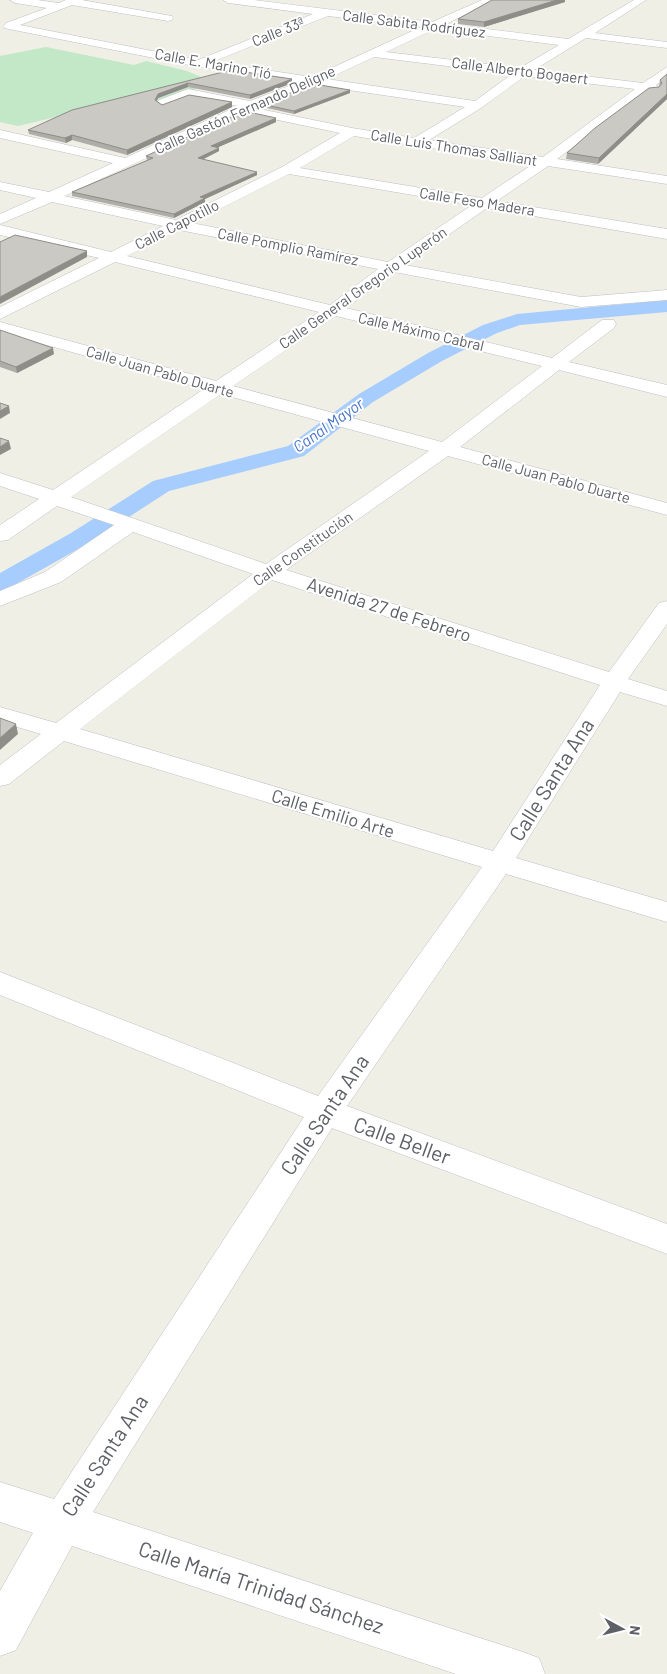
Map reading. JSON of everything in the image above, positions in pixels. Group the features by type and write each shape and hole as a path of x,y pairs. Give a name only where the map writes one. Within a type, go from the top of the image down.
{"street":[{"path":"15,0 69,3 168,18"},
{"name":"Calle Sabita Rodríguez","path":"228,0 571,43"},
{"name":"Calle Gastón Fernando Deligne","path":"0,220 247,107 313,81 490,0"},
{"path":"418,142 477,105 524,71 641,0"},
{"path":"4,28 69,3"},
{"name":"Calle 33ª","path":"199,64 350,3"},
{"name":"Calle E. Marino Tió","path":"4,28 199,64 477,105"},
{"path":"585,35 667,45"},
{"name":"Calle Alberto Bogaert","path":"374,54 667,90"},
{"name":"Calle General Gregorio Luperón","path":"53,498 219,389 332,311 484,202 545,162 643,87 667,71"},
{"name":"Calle Luis Thomas Salliant","path":"163,103 188,93 247,107 297,122 352,132 667,180"},
{"name":"Calle Capotillo","path":"0,314 287,170 352,132"},
{"path":"0,134 126,162"},
{"name":"Calle Feso Madera","path":"287,170 667,234"},
{"name":"Calle Pomplio Ramírez","path":"0,186 392,267 581,302 667,295"},
{"name":"Calle Máximo Cabral","path":"0,230 667,391"},
{"name":"Calle Constitución","path":"0,778 269,572 446,448 608,324"},
{"name":"Calle Juan Pablo Duarte","path":"0,327 219,389 446,448 667,509"},
{"name":"Avenida 27 de Febrero","path":"0,479 269,572 667,699"},
{"path":"0,535 53,498"},
{"path":"0,599 53,577 127,523"},
{"name":"Calle Santa Ana","path":"0,1634 63,1522 325,1112 499,863 614,682 667,608"},
{"name":"Calle Emilio Arte","path":"0,714 667,912"},
{"name":"Calle Beller","path":"0,983 325,1112 667,1239"},
{"name":"Calle María Trinidad Sánchez","path":"0,1502 522,1674"}],"green space":[{"path":"46,47 134,65 146,61 187,71 201,77 203,81 198,88 192,91 146,103 132,99 18,126 0,122 0,56"}],"building":[{"path":"492,0 557,0 484,22 458,19"},
{"path":"231,70 292,79 250,95 188,83 158,94 155,100 162,105 189,95 232,102 127,150 72,135 65,138 28,130 72,110"},
{"path":"667,74 667,94 599,158 567,153 595,128 649,88 659,87 662,83 660,80"},
{"path":"314,84 350,90 294,111 261,104"},
{"path":"244,111 276,118 211,146 219,148 198,158 257,172 200,197 205,198 174,214 72,192 153,158 146,156"},
{"path":"15,235 87,251 0,297 0,242"},
{"path":"0,330 53,348 16,367 0,361"},
{"path":"0,403 9,406 0,411"},
{"path":"0,438 9,441 0,447"},
{"path":"0,718 16,724 0,738"}],"waterway":[{"name":"Canal Mayor","path":"0,583 80,538 161,486 296,451 366,398 435,357 490,329 517,320 667,306"}]}
